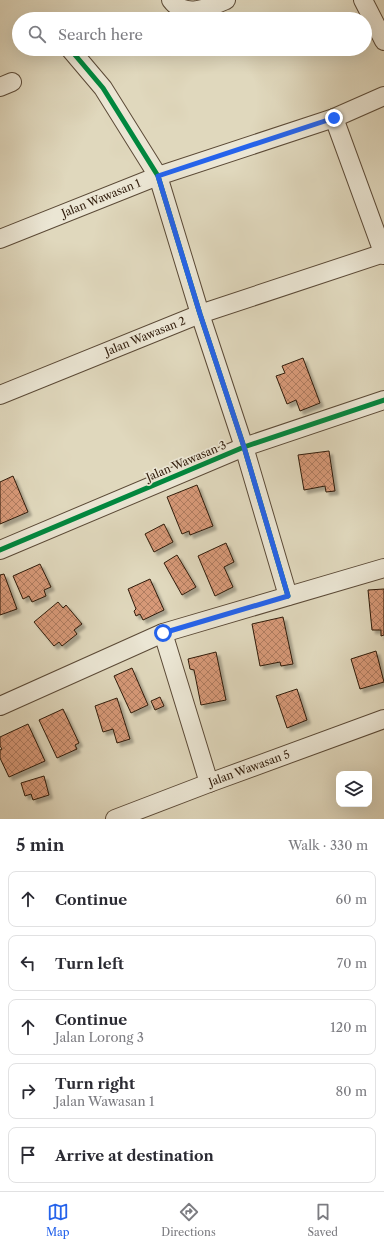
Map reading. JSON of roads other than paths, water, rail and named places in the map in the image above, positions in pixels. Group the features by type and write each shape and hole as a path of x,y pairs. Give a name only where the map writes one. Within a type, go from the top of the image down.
{"street":[{"path":"171,0 175,5 188,12 209,8 226,0"},
{"path":"363,0 369,12"},
{"path":"372,18 384,41"},
{"path":"76,56 102,88 158,176 200,314 244,447 288,596"},
{"name":"Jalan Wawasan 1","path":"0,239 158,176 334,118 384,96"},
{"path":"334,118 384,254"},
{"name":"Jalan Wawasan 2","path":"0,395 200,314 384,254"},
{"name":"Jalan Wawasan 3","path":"0,550 244,447 384,400"},
{"path":"0,706 163,633 384,568"},
{"path":"163,633 209,783"},
{"name":"Jalan Wawasan 5","path":"115,819 384,719"}]}
